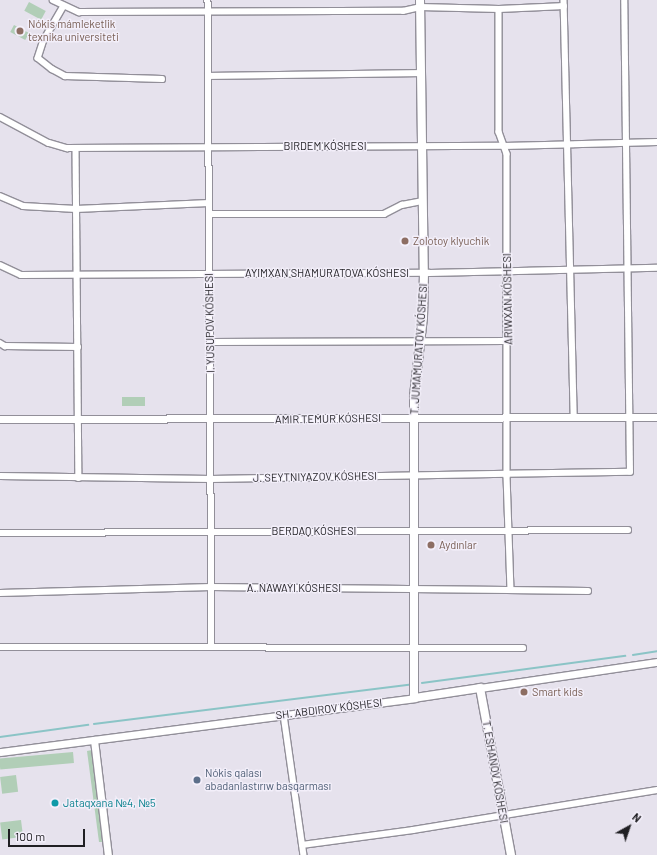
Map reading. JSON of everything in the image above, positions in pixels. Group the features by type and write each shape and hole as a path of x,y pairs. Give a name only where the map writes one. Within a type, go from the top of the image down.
{"main road":[{"name":"T. JUMAMURATOV KÓSHESI","path":"414,698 414,418 424,274 420,3"},
{"name":"SH. ABDIROV KÓSHESI","path":"414,698 480,688"},
{"name":"T. ESHANOV KÓSHESI","path":"480,688 511,855"}],"street":[{"path":"54,0 79,12 208,13 403,12 420,3 499,9 564,3 574,417"},
{"name":"I. YUSUPOV KÓSHESI","path":"208,0 210,342 212,419 212,646"},
{"path":"624,0 630,417"},
{"path":"64,6 44,40 38,58 65,76 162,79"},
{"path":"499,9 499,132 507,154 509,341 508,531 511,590"},
{"path":"208,76 422,73"},
{"name":"BIRDEM KÓSHESI","path":"0,117 49,143 76,148 209,146 504,146 657,142"},
{"path":"76,148 79,478"},
{"path":"0,196 23,206 76,208 209,203"},
{"path":"209,214 384,214 402,205 423,201"},
{"path":"0,265 21,276 210,273 424,274 657,268"},
{"path":"210,342 509,341"},
{"path":"0,343 5,346 78,347"},
{"name":"J. SEYTNIYAZOV KÓSHESI","path":"0,476 211,479 508,476 630,472 630,417"},
{"name":"AMIR TEMUR KÓSHESI","path":"0,419 657,417"},
{"name":"BERDAQ KÓSHESI","path":"0,533 628,530"},
{"path":"0,593 211,588 588,591"},
{"path":"0,647 212,646 523,648"},
{"name":"SH. ABDIROV KÓSHESI","path":"480,688 657,662"},
{"name":"SH. ABDIROV KÓSHESI","path":"0,752 414,698"},
{"path":"284,714 304,855"},
{"path":"94,740 108,855"},
{"path":"302,845 657,790"}],"green space":[{"path":"29,2 46,11 41,20 24,11"},
{"path":"14,25 29,33 25,40 10,32"},
{"path":"122,397 145,397 145,406 122,406"},
{"path":"92,750 103,842 99,842 87,751"},
{"path":"73,752 74,763 0,769 0,758"},
{"path":"16,775 18,792 2,794 0,777"},
{"path":"21,820 23,837 2,839 0,823"}],"waterway":[{"path":"633,655 657,651"},
{"path":"422,683 625,656"},
{"path":"94,724 409,685"},
{"path":"0,737 88,725"}],"place":[{"name":"Nókis mámleketlik texnika universiteti","path":"20,31"},
{"name":"Zolotoy klyuchik","path":"405,241"},
{"name":"Aydınlar","path":"431,545"},
{"name":"Smart kids","path":"524,692"},
{"name":"Nókis qalası abadanlastırıw basqarması","path":"197,780"},
{"name":"Jataqxana №4, №5","path":"55,803"}]}
